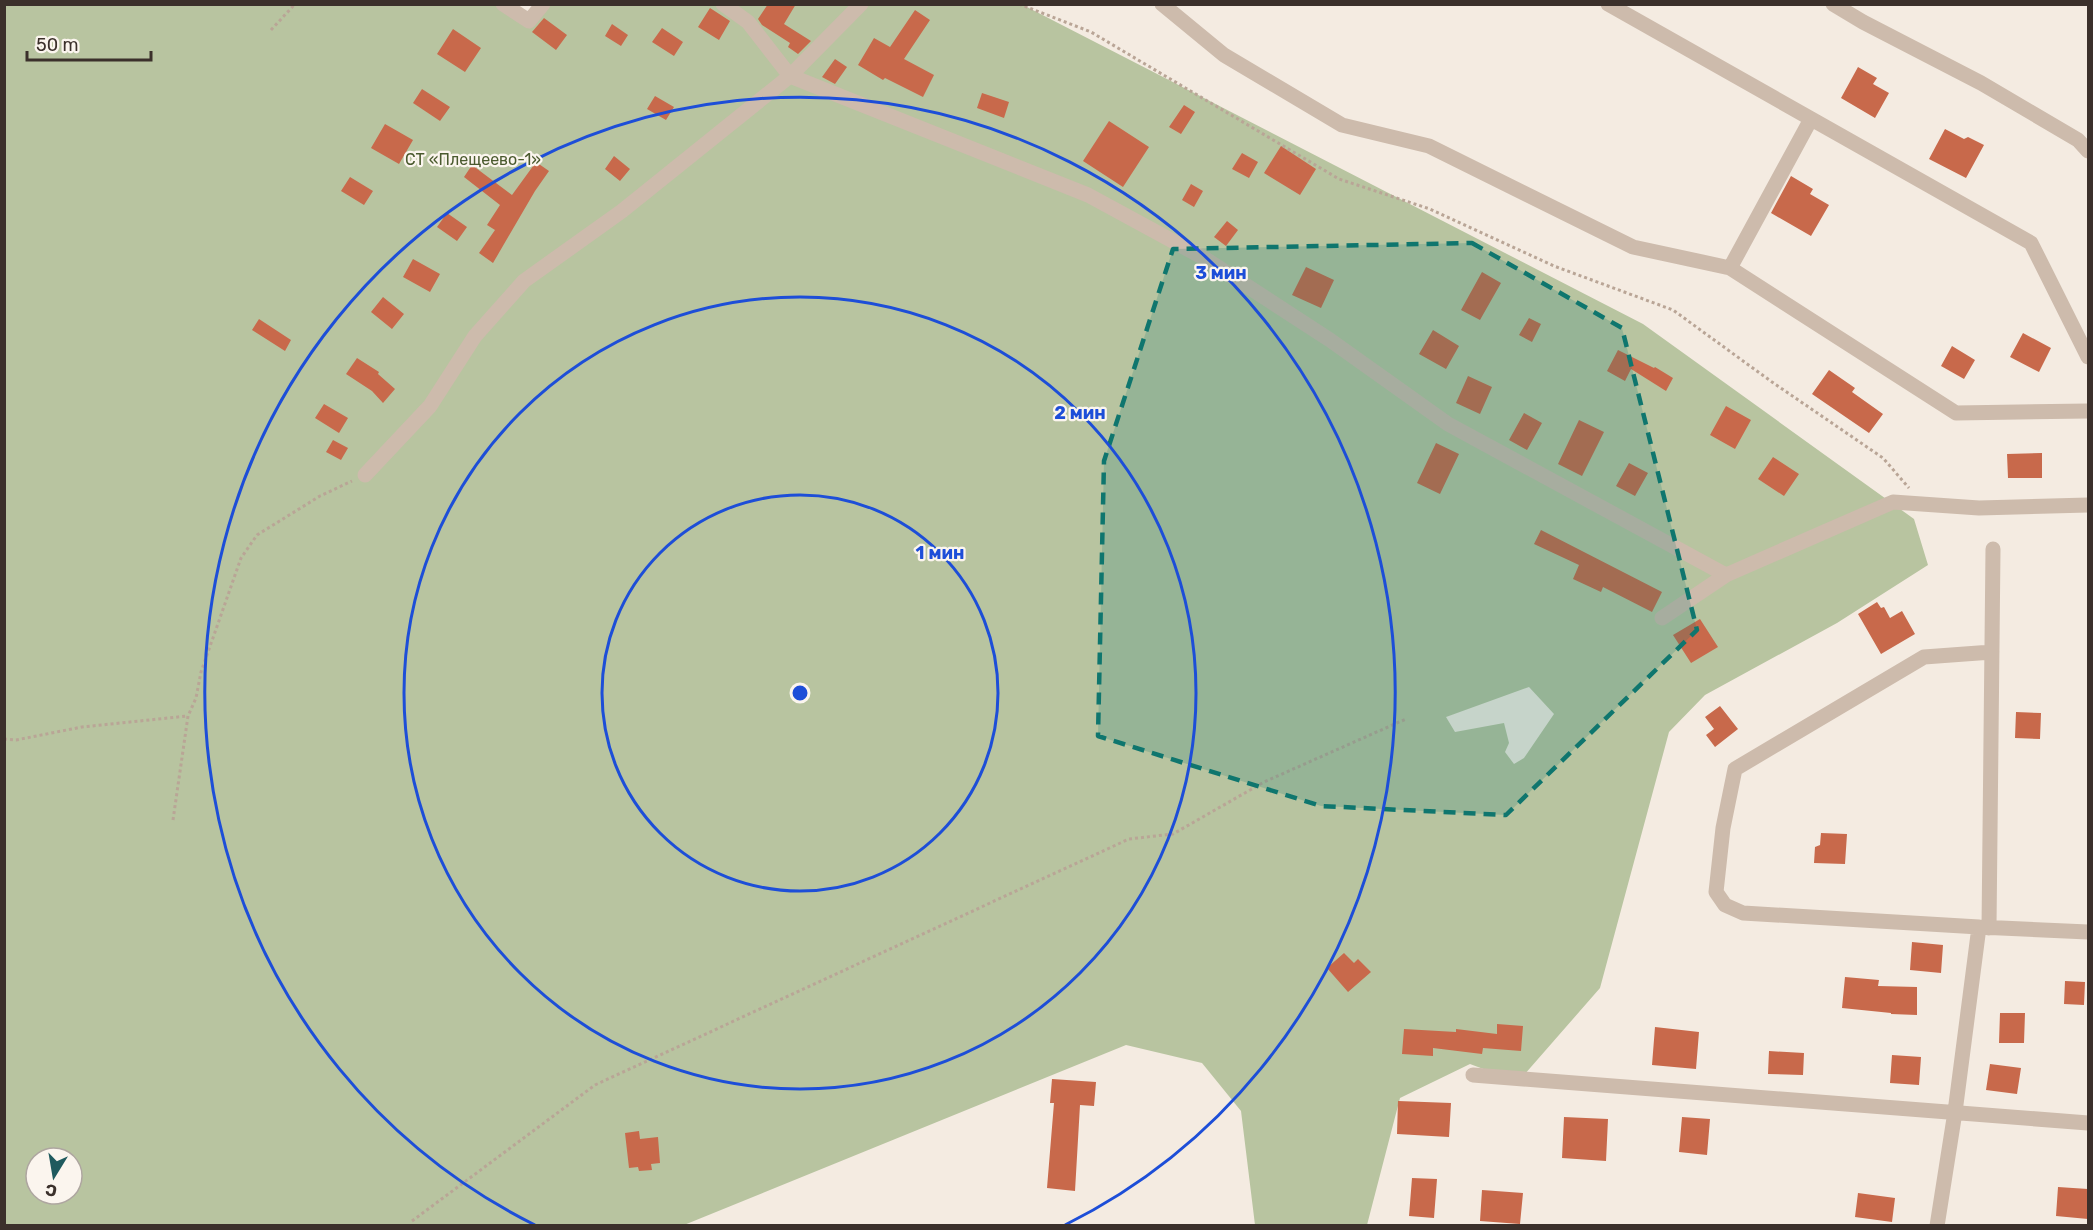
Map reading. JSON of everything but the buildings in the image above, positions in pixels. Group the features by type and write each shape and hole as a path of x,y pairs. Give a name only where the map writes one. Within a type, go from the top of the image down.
{"street":[{"path":"503,4 529,21 543,4"},
{"path":"723,4 748,22 790,76 1088,195 1204,258 1330,340 1448,424 1726,575"},
{"path":"365,475 430,406 475,336 524,281 622,211 790,76 861,4"},
{"path":"1162,4 1224,55 1342,125 1429,146 1634,247 1730,268 1956,413 2088,411"},
{"path":"1608,4 2031,243 2088,357"},
{"path":"1833,4 1981,83 2078,140 2088,151"},
{"path":"1730,268 1811,119"},
{"path":"1662,618 1726,575 1893,502 1979,508 2088,505"},
{"path":"1937,1226 1984,928 1993,549"},
{"path":"1992,652 1924,657 1735,769 1722,828 1716,892 1725,905 1743,914 2088,932"},
{"path":"1473,1075 2088,1123"}],"path":[{"path":"271,30 295,4"},
{"path":"1019,4 1091,32 1339,179 1430,209 1554,266 1673,310 1772,382 1883,458 1923,504"},
{"path":"173,820 188,716 196,698 201,672 241,558 257,535 320,496 365,475"},
{"path":"4,739 16,740 82,727 188,716"},
{"path":"412,1221 595,1085 1129,838 1173,834 1264,782 1406,719"}],"highlighted area":[{"path":"1472,243 1622,328 1697,630 1506,815 1321,806 1098,736 1104,461 1173,249"}],"green space":[{"name":"СТ «Плещеево-1»","path":"503,4 529,21 543,4 1023,5 1643,324 1914,519 1928,565 1837,623 1705,695 1669,732 1600,988 1518,1082 1470,1064 1400,1098 1367,1225 1255,1225 1241,1111 1202,1063 1126,1045 684,1225 5,1226 5,5","holes":["1529,687 1554,714 1524,758 1514,764 1505,752 1509,743 1504,723 1455,732 1446,717"]}]}
